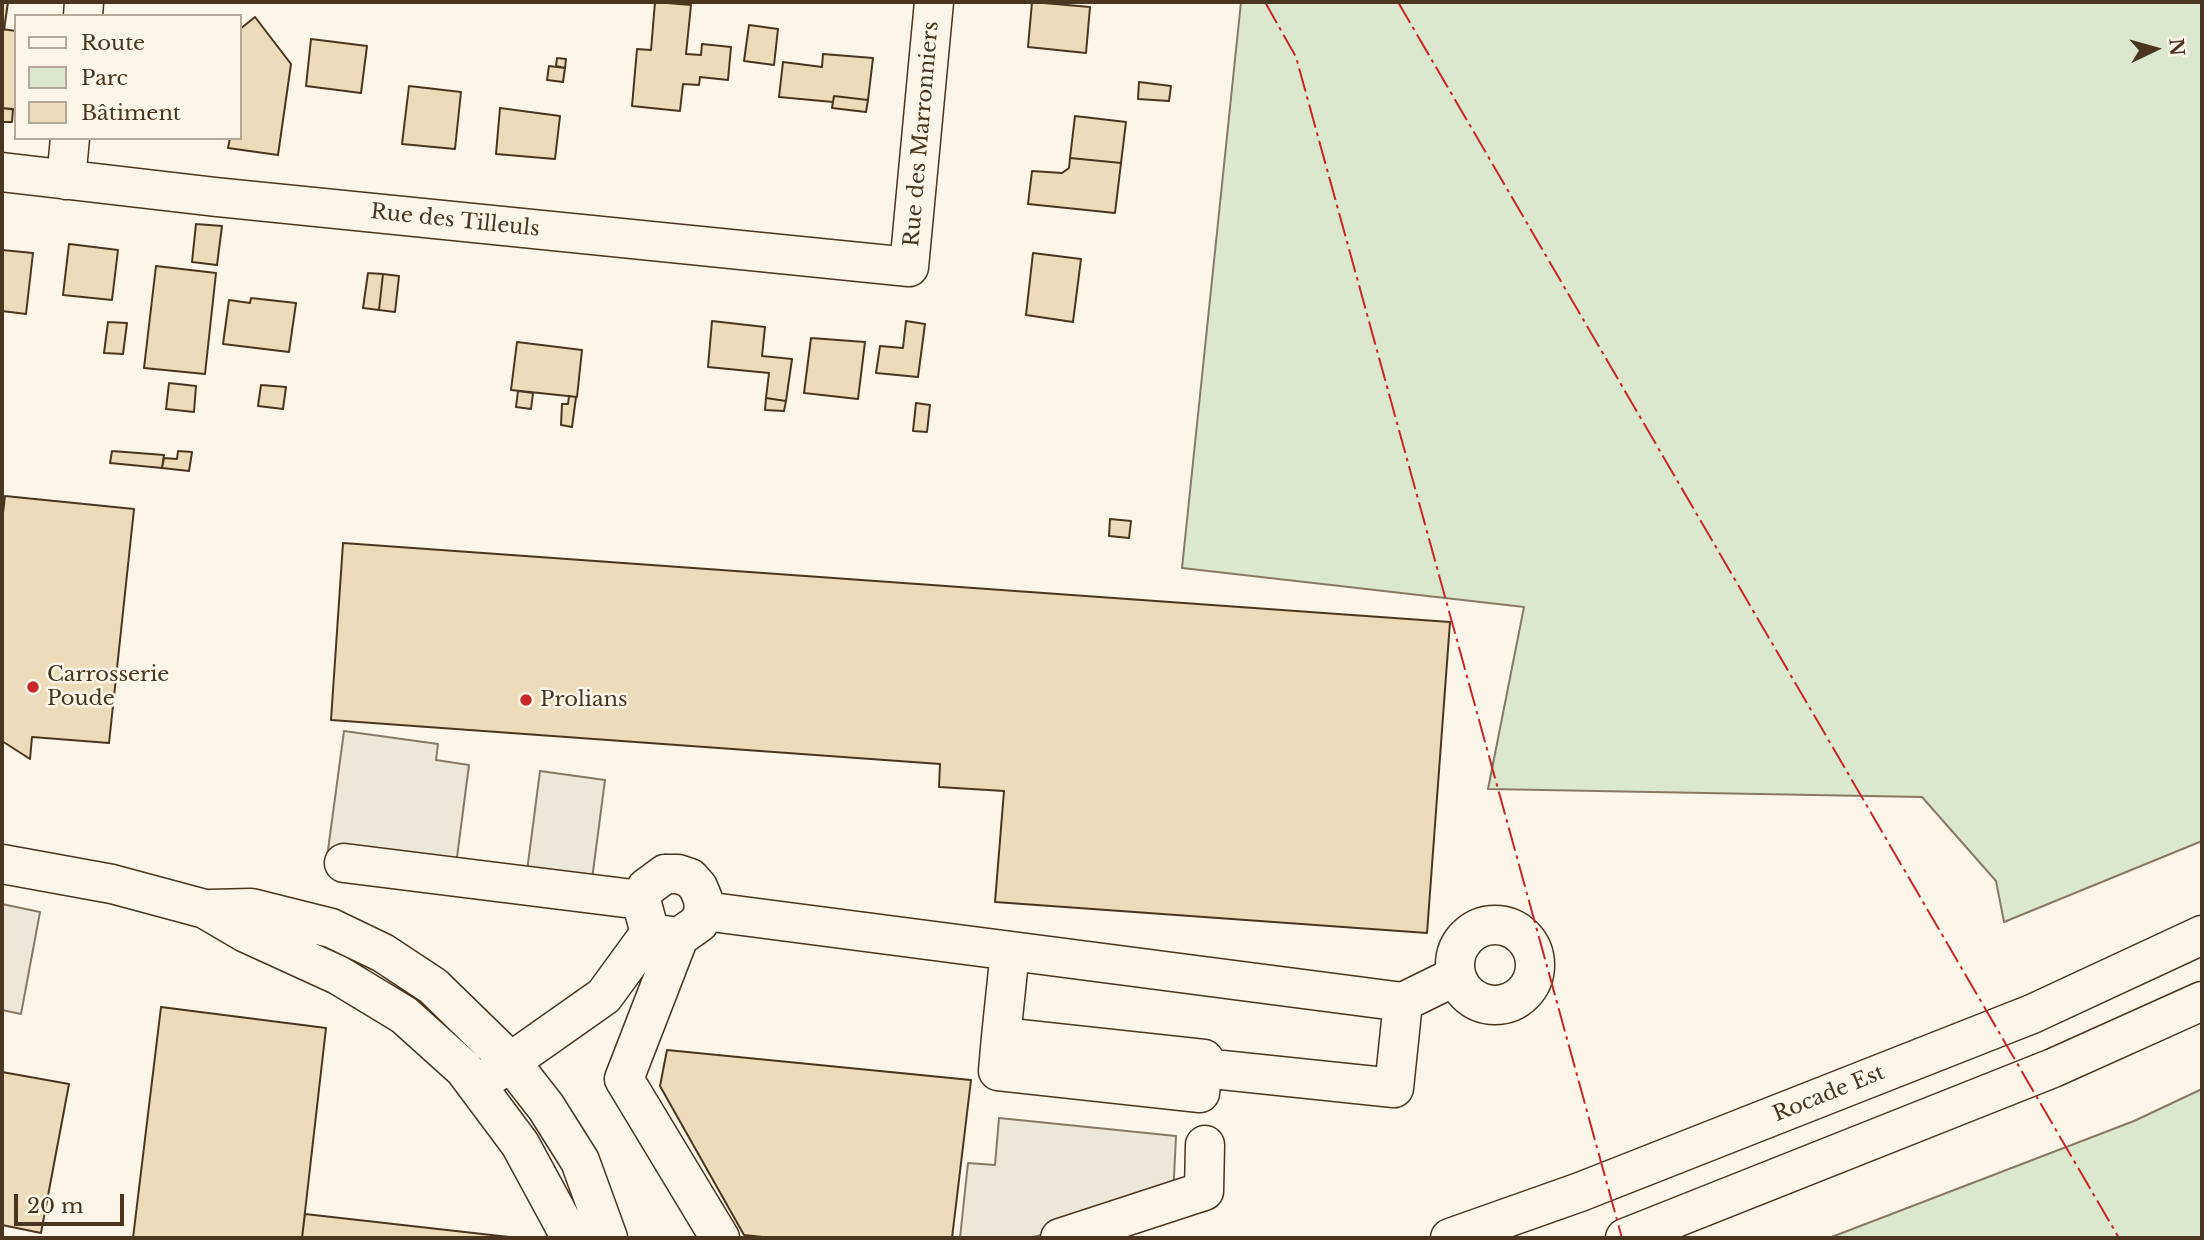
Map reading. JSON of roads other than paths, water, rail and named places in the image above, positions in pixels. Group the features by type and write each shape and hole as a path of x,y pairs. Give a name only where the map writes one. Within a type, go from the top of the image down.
{"main road":[{"name":"Rue des Marronniers","path":"909,267 934,2"},
{"path":"66,180 70,140"},
{"name":"Rue des Tilleuls","path":"2,172 909,267"},
{"path":"344,863 668,920 1010,951 1403,1002 1457,975"},
{"path":"2,864 112,884 205,909 246,933 338,975 404,1015 464,1069 520,1144 571,1238"},
{"path":"205,909 251,908 288,915 331,928 383,953 433,986 510,1061 547,1107 580,1161 608,1238"},
{"path":"476,1086 604,996 668,920"},
{"path":"668,920 624,1079 720,1238"},
{"name":"Rocade Est","path":"1450,1238 1580,1192 2032,1014 2202,935"},
{"path":"1010,951 998,1071 1200,1093 1203,1068 1394,1088 1403,1002"},
{"path":"1625,1238 2053,1068 2202,1001"},
{"path":"1060,1238 1204,1191 1205,1145"}],"place":[{"name":"Carrosserie Poude","path":"33,687"},
{"name":"Prolians","path":"526,700"}]}
